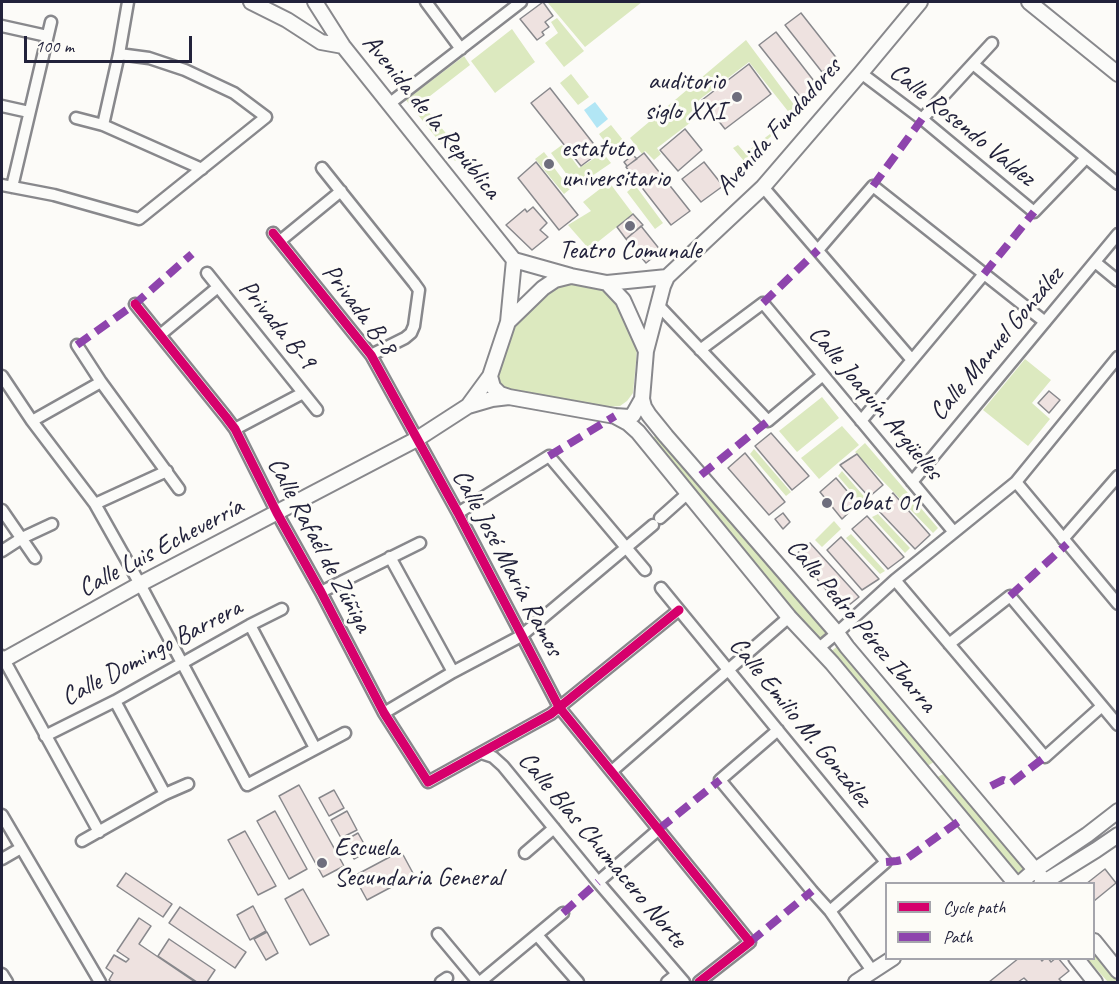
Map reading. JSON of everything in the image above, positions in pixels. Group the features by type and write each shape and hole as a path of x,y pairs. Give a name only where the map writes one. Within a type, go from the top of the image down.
{"main road":[{"path":"250,2 287,20 321,42 343,46"},
{"name":"Avenida de la República","path":"315,2 343,46 514,260"},
{"name":"Avenida Fundadores","path":"667,277 763,187 920,2"},
{"path":"1029,2 1118,74"},
{"path":"514,260 570,276 607,283 667,277 646,351 642,399 629,417 509,397 500,394 493,387 490,376 508,322 514,260"},
{"path":"508,322 543,288 555,280 570,276"},
{"path":"607,283 623,300 646,351"},
{"name":"Calle Luis Echeverría","path":"468,406 490,376"},
{"name":"Calle Luis Echeverría","path":"2,659 417,439 468,406 509,397"},
{"name":"Calle Pedro Pérez Ibarra","path":"642,399 644,407 666,436 837,633 1043,882"},
{"name":"Calle Pedro Pérez Ibarra","path":"615,416 631,425 651,448 789,617 819,648 1016,882"},
{"path":"651,448 649,441 652,434 660,432 666,436"},
{"path":"928,777 945,763"},
{"path":"1020,882 1118,811"},
{"path":"1046,882 1118,835"},
{"path":"1095,942 1118,971"},
{"path":"856,982 890,960"},
{"path":"1078,960 1095,982"}],"street":[{"path":"103,125 128,2"},
{"path":"426,2 461,49"},
{"path":"389,104 521,2"},
{"path":"51,22 29,112 7,186 54,195 139,219 266,117 234,93 185,70 149,58 118,54"},
{"path":"2,26 47,36"},
{"path":"922,119 992,44"},
{"path":"973,64 1118,184"},
{"name":"Calle Rosendo Valdez","path":"861,73 922,119 1034,212 1086,158"},
{"path":"2,106 29,112"},
{"path":"76,118 103,125 202,169"},
{"path":"322,168 341,191"},
{"path":"818,250 873,186 1045,322"},
{"path":"763,187 912,360"},
{"name":"Privada B-8","path":"371,355 411,333 419,290 341,191 277,237 371,355 417,439"},
{"name":"Calle Manuel González","path":"912,482 1118,234"},
{"path":"1095,262 1118,281"},
{"path":"207,273 218,287"},
{"path":"861,421 984,274"},
{"name":"Privada B-9","path":"160,335 218,287 317,410"},
{"name":"Calle Joaquín Argüelles","path":"700,350 763,303 953,531"},
{"name":"Calle Rafaél de Zúñiga","path":"135,304 234,429 384,713 428,782 481,753"},
{"path":"658,305 768,421 823,375"},
{"path":"77,345 101,382 179,489"},
{"path":"819,648 953,531 1016,482 1118,357"},
{"path":"2,376 32,421 95,504 247,785 345,733"},
{"path":"32,421 101,382"},
{"name":"Privada B-9","path":"234,429 303,393"},
{"name":"Calle José María Ramos","path":"417,439 559,707 750,942 699,982"},
{"path":"458,513 549,456 645,570"},
{"path":"95,504 166,471"},
{"path":"1063,539 1117,479"},
{"path":"1016,482 1118,604"},
{"path":"384,713 453,672 521,636 627,548 688,493"},
{"path":"2,510 36,558"},
{"path":"2,551 22,538 52,524"},
{"name":"Calle Rafaél de Zúñiga","path":"321,592 420,543"},
{"path":"390,557 453,672"},
{"path":"895,580 1045,757 1102,706"},
{"name":"Calle Emilio M. González","path":"661,588 886,862 830,911"},
{"path":"949,644 1010,596 1118,725"},
{"name":"Calle Domingo Barrera","path":"45,736 115,701 282,609"},
{"path":"481,753 545,718 679,610"},
{"path":"612,771 789,617"},
{"path":"250,625 315,748"},
{"name":"Calle Domingo Barrera","path":"2,659 99,832"},
{"path":"115,701 165,794"},
{"path":"778,730 720,780 830,911 873,972"},
{"name":"Calle Blas Chumacero Norte","path":"481,753 488,755 503,766 680,978"},
{"path":"82,841 165,794 188,784"},
{"path":"2,815 98,982"},
{"path":"525,852 554,828"},
{"path":"598,882 659,829"},
{"path":"2,859 21,848"},
{"path":"438,934 479,982 563,913"},
{"path":"537,935 578,982"},
{"path":"2,974 7,982"},
{"path":"667,982 680,978"}],"green space":[{"path":"642,2 585,47 548,3"},
{"path":"557,18 584,51 564,67 545,43 558,33 551,22"},
{"path":"512,29 535,62 495,93 471,61"},
{"path":"746,40 798,110 791,115 749,62 699,100 694,109 699,116 657,148 661,154 654,160 645,151 642,154 630,138"},
{"path":"464,56 470,65 421,103 463,154 455,161 406,100"},
{"path":"571,74 589,97 578,105 560,83"},
{"path":"791,118 744,161 733,148 738,145 745,153"},
{"path":"611,125 627,145 614,154 599,134"},
{"path":"562,145 579,168 603,153 611,163 576,187 551,153"},
{"path":"544,152 570,189 564,194 535,159"},
{"path":"609,182 633,214 589,249 568,225 591,211 583,202"},
{"path":"635,185 663,223 655,229 627,192"},
{"path":"567,281 590,282 613,292 635,338 637,348 633,393 620,406 608,407 510,395 493,384 512,325 547,288"},
{"path":"1025,359 1051,380 1032,403 1050,419 1028,446 983,410"},
{"path":"822,397 839,418 797,452 779,431"},
{"path":"842,426 859,445 819,479 801,458"},
{"path":"658,436 829,632 818,640 653,446 652,439"},
{"path":"865,443 938,528 933,533 855,452"},
{"path":"754,449 791,492 786,496 750,454"},
{"path":"842,471 868,501 862,504 838,476"},
{"path":"878,514 910,548 905,553 872,517"},
{"path":"834,521 841,529 822,547 815,540"},
{"path":"851,534 885,571 880,574 846,538"},
{"path":"840,644 937,760 926,767 829,653"},
{"path":"945,773 1027,867 1016,876 934,779"},
{"path":"1095,948 1117,977 1117,982 1108,982 1088,960 1095,960"}],"water":[{"path":"595,102 608,119 597,128 584,110"}],"building":[{"path":"543,2 553,16 545,22 549,27 537,40 520,19"},
{"path":"801,13 838,60 822,72 785,25"},
{"path":"776,32 821,90 805,103 759,45"},
{"name":"auditorio siglo XXI","path":"749,64 771,94 725,129 702,100"},
{"path":"550,88 600,152 581,166 531,103"},
{"path":"685,129 702,150 678,171 660,150"},
{"path":"644,153 690,211 671,225 626,167"},
{"path":"633,155 637,159 627,166 624,162"},
{"path":"536,162 578,215 559,230 518,178"},
{"path":"704,162 723,186 701,202 682,179"},
{"path":"533,207 547,223 540,230 548,237 532,250 506,225 525,209 527,212"},
{"name":"Teatro Comunale","path":"633,214 643,225 626,239 617,227"},
{"path":"641,226 661,251 646,263 626,239"},
{"path":"1049,391 1060,400 1049,413 1038,403"},
{"path":"771,433 809,476 792,490 755,446"},
{"path":"745,453 785,502 769,515 728,468"},
{"path":"857,454 883,485 869,497 840,465"},
{"path":"836,478 858,504 842,519 820,492"},
{"path":"893,493 930,535 915,549 877,509"},
{"path":"783,513 790,522 783,529 775,519"},
{"path":"867,516 904,557 888,569 852,529"},
{"path":"841,537 879,579 862,590 827,550"},
{"path":"810,543 859,597 843,610 796,554"},
{"path":"299,785 344,866 323,877 279,796"},
{"path":"334,790 344,808 329,816 319,798"},
{"path":"275,811 307,869 289,879 257,821"},
{"path":"347,811 357,830 341,838 331,820"},
{"path":"245,831 276,886 258,895 228,840"},
{"path":"358,833 368,851 354,859 344,841"},
{"path":"401,851 414,875 367,900 354,876"},
{"path":"1105,869 1116,883 1095,900 1095,882 1089,882"},
{"path":"126,873 172,904 163,917 117,886"},
{"path":"303,889 329,935 310,945 285,899"},
{"path":"253,906 266,931 250,940 237,915"},
{"path":"180,907 246,952 235,968 169,923"},
{"path":"139,918 151,926 139,944 195,982 112,982 109,980 113,973 106,968 114,955 126,962 129,959 117,951"},
{"path":"267,932 278,953 266,960 254,939"},
{"path":"169,939 215,970 207,982 197,982 158,956"},
{"path":"1016,960 1050,960 1051,962 1060,960 1069,971 1059,979 1062,982 1028,982 1024,978 1018,982 989,982"}],"marked path":[{"path":"873,186 922,119"},
{"path":"984,274 1034,212"},
{"path":"763,303 818,250"},
{"path":"77,345 135,304 192,254"},
{"path":"549,456 615,416"},
{"path":"701,475 768,421"},
{"path":"1010,596 1067,544"},
{"path":"991,786 1003,780 1011,783 1045,757"},
{"path":"659,829 720,780"},
{"path":"886,862 906,859 962,819"},
{"path":"563,913 598,882"},
{"path":"750,942 812,891"}],"cycle path":[{"path":"273,233 371,355 458,513 559,707 750,942 699,982"},
{"path":"135,304 235,429 277,513 384,713 428,782 551,714 679,610"}],"place":[{"name":"auditorio siglo XXI","path":"737,97"},
{"name":"estatuto universitario","path":"549,164"},
{"name":"Teatro Comunale","path":"630,226"},
{"name":"Cobat 01","path":"827,503"},
{"name":"Escuela Secundaria General","path":"322,863"}]}
